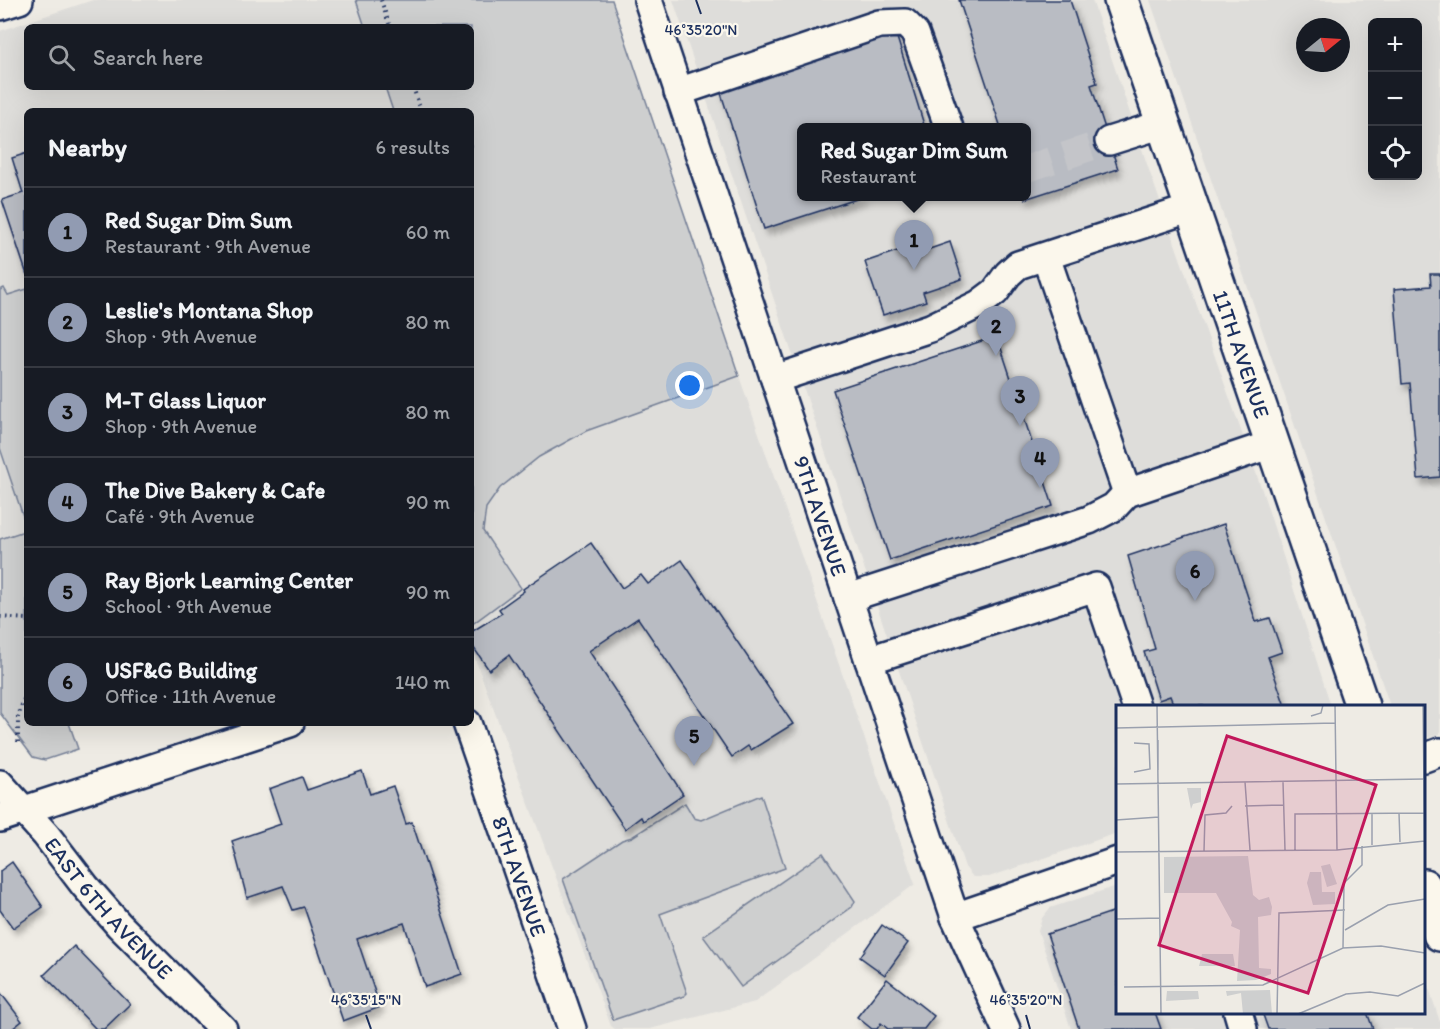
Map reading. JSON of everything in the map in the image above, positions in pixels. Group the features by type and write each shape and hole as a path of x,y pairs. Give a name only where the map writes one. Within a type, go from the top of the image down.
{"highway":[{"name":"11TH AVENUE","path":"1121,0 1362,705"},
{"path":"1425,889 1440,934"}],"street":[{"path":"0,6 19,0"},
{"name":"9TH AVENUE","path":"648,0 955,917 1006,1029"},
{"path":"678,92 879,24 904,23 915,33 947,123"},
{"path":"1109,141 1163,124"},
{"path":"775,379 930,328 987,298 1018,265 1192,208"},
{"path":"1046,257 1127,493"},
{"path":"848,598 1089,520 1114,507 1127,493 1272,444"},
{"path":"869,660 1096,587 1136,705"},
{"path":"12,814 281,726"},
{"name":"8TH AVENUE","path":"468,726 573,1029"},
{"path":"1425,758 1440,752"},
{"name":"EAST 6TH AVENUE","path":"0,784 12,814 223,1029"},
{"path":"955,917 1116,862"},
{"path":"1239,1014 1243,1029"}],"path":[{"path":"381,0 389,24"},
{"path":"414,90 420,108"},
{"path":"0,617 24,620"},
{"path":"18,742 18,717 24,699"}],"shaded area":[{"path":"93,0 356,0 364,24 24,24 24,90 386,90 392,108 24,108 24,531 0,539 0,31"},
{"path":"356,0 612,0 739,376 586,431 539,457 500,488 486,508 483,531 521,588 474,623 474,108 392,108 386,90 474,90 474,24 364,24"},
{"path":"673,0 1092,0 1150,173 1261,487 1331,705 1116,705 1116,833 989,877 973,877 965,867"},
{"path":"1150,0 1440,0 1440,734 1425,739 1425,705 1390,705"},
{"path":"4,288 8,295 24,290 24,519 0,448 0,290"},
{"path":"739,376 915,884 755,1002 650,1029 615,1029 611,1026 474,656 474,623 521,587 483,531 486,508 500,488 539,457 586,431"},
{"path":"24,531 24,726 70,726 78,749 45,760 33,757 0,713 0,539"},
{"path":"761,795 785,868 660,914 687,993 613,1020 563,879 622,840 632,837 685,803 694,818 701,820"},
{"path":"823,853 855,901 852,907 741,987 703,936"},
{"path":"1116,886 1116,1014 1425,1014 1425,976 1440,1022 1440,1029 1071,1029 1038,931 1042,918 1050,908"}],"building":[{"path":"959,0 1070,0 1097,83 1091,85 1118,169 1031,197 1031,123 999,123"},
{"path":"895,31 923,123 797,123 797,201 851,201 764,229 719,87"},
{"path":"24,154 24,266 2,200 23,193 12,158"},
{"path":"950,242 962,279 923,292 926,301 883,315 865,262 909,247 912,255"},
{"path":"1430,274 1440,274 1440,477 1418,479 1410,383 1402,384 1394,289 1431,286"},
{"path":"997,336 1053,506 890,560 833,390"},
{"path":"1224,524 1256,622 1270,618 1282,652 1268,657 1285,705 1174,705 1170,696 1159,700 1144,652 1155,649 1128,556"},
{"path":"591,543 622,588 641,575 648,584 682,560 793,724 751,750 748,746 732,757 638,618 589,651 683,794 643,821 641,817 625,829 509,655 489,670 474,648 474,630 502,613 499,609 524,591 523,589"},
{"path":"362,771 370,794 393,786 406,824 412,822 462,974 425,987 404,923 357,939 380,1007 343,1021 304,907 293,910 283,886 247,898 232,841 281,824 269,789 302,777 307,790"},
{"path":"12,862 43,907 13,928 0,910 0,871"},
{"path":"1116,911 1116,1014 1156,1014 1161,1029 1079,1029 1047,934"},
{"path":"882,925 908,943 885,975 860,957"},
{"path":"74,946 130,1004 104,1029 96,1029 44,975"},
{"path":"887,979 934,1016 924,1029 888,1029 881,1023 877,1029 872,1029 857,1017"},
{"path":"0,992 22,1021 12,1029 0,1029"},
{"path":"1263,1014 1368,1014 1373,1029 1268,1029"}],"tunnel":[{"path":"1031,167 1109,141"}],"place":[{"name":"Red Sugar Dim Sum","path":"914,270"},
{"name":"Leslie's Montana Shop","path":"996,356"},
{"name":"M-T Glass Liquor","path":"1020,426"},
{"name":"The Dive Bakery & Cafe","path":"1040,488"},
{"name":"USF&G Building","path":"1195,601"},
{"name":"Ray Bjork Learning Center","path":"694,766"}]}
